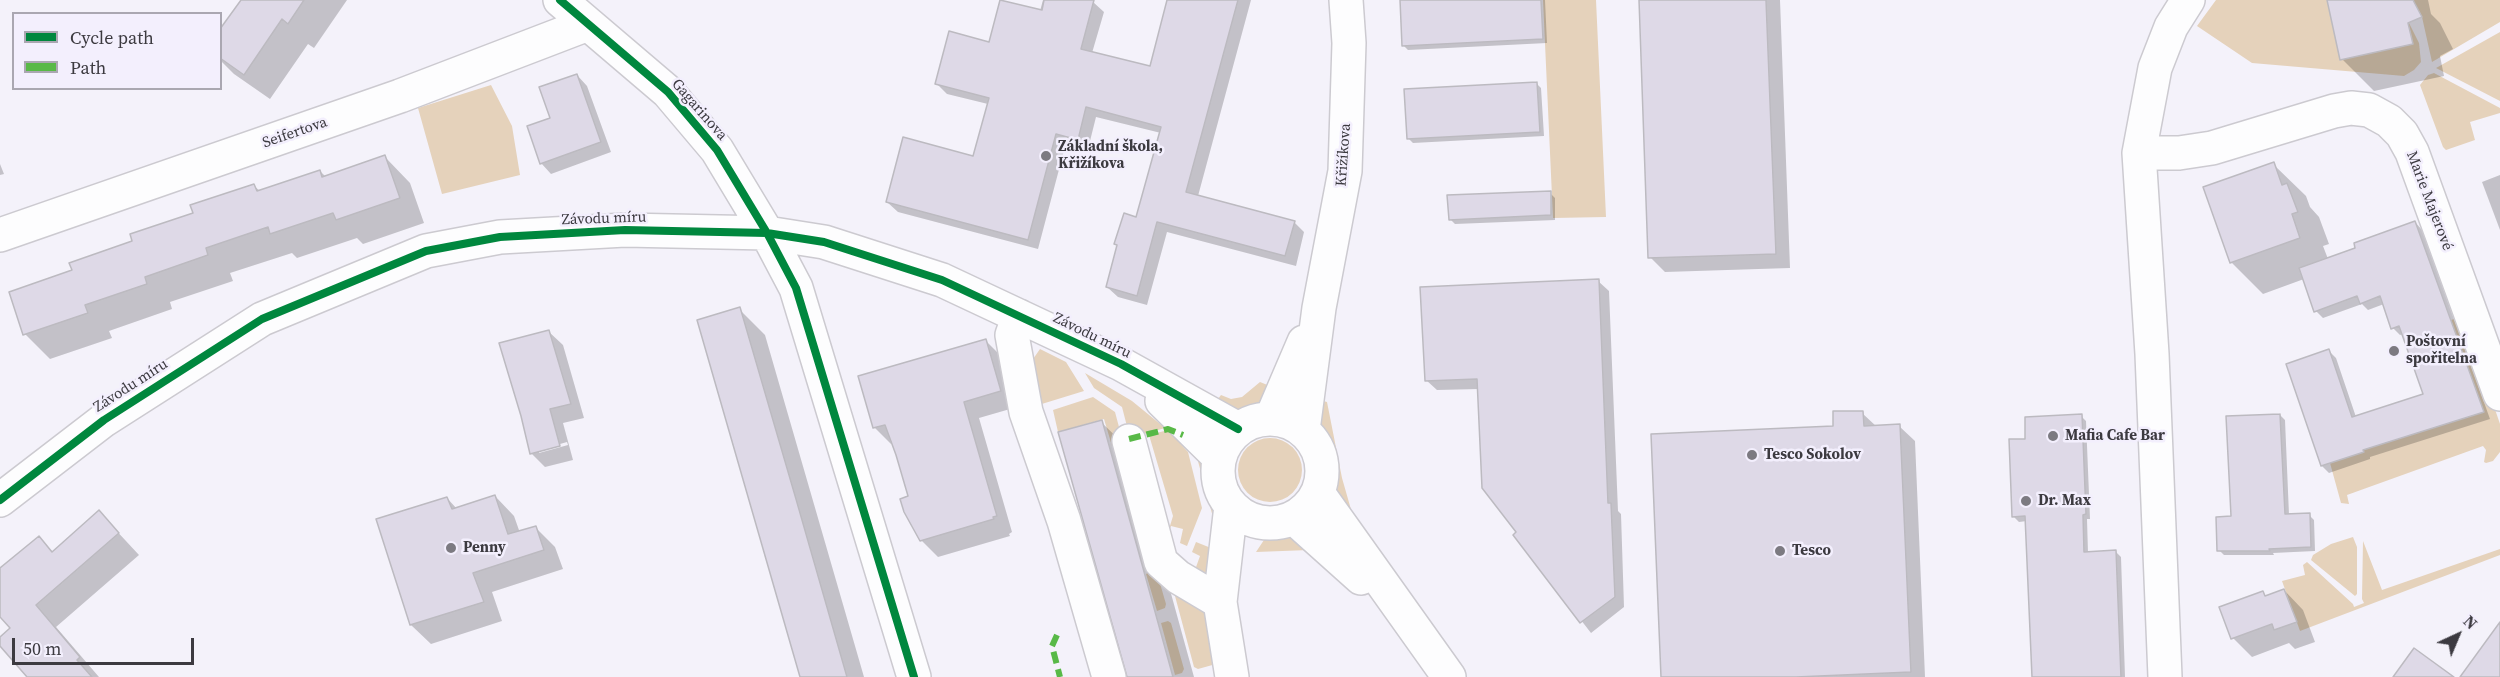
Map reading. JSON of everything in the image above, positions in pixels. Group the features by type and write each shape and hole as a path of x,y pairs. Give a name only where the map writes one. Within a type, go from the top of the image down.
{"street":[{"name":"Gagarinova","path":"560,0 668,92 717,150 767,233 796,288 914,677"},
{"name":"Křižíkova","path":"1303,430 1319,308 1345,171 1348,43 1346,0"},
{"path":"2165,677 2151,332 2139,153 2155,68 2171,27 2188,0"},
{"name":"Seifertova","path":"0,235 400,96 588,24"},
{"name":"Marie Majerové","path":"2139,153 2179,153 2212,148 2334,111 2351,108 2369,110 2389,121 2402,134 2412,152 2500,394"},
{"name":"Závodu míru","path":"0,500 104,420 262,319 426,250 500,237 626,230 767,233 824,242 942,280 1121,364 1238,429"},
{"name":"Křižíkova","path":"1271,419 1319,308"},
{"path":"1020,316 1012,335 1026,412 1064,521 1109,677"},
{"name":"Závodu míru","path":"1121,364 1191,427 1219,457"},
{"path":"1271,419 1288,422 1303,430 1314,444 1321,459 1322,477 1318,493 1308,507 1294,518 1278,523 1260,523 1244,517 1231,506 1222,492 1218,475 1219,457 1226,442 1238,429 1254,421 1271,419"},
{"path":"1129,441 1161,562 1178,577 1220,602"},
{"path":"1318,493 1449,677"},
{"path":"1231,506 1220,602 1232,677"},
{"path":"1294,518 1405,618"},
{"path":"1220,602 1260,523"}],"shaded area":[{"path":"1543,0 1596,0 1606,217 1553,218"},
{"path":"2216,0 2327,0 2413,43 2407,19 2419,43 2421,62 2404,76 2252,63 2197,26"},
{"path":"2413,0 2500,0 2500,22 2432,62 2422,17"},
{"path":"2500,32 2500,101 2436,68"},
{"path":"2434,73 2500,108 2500,113 2470,122 2475,140 2446,150 2443,147 2420,85 2428,75"},
{"path":"491,85 512,126 520,175 442,194 418,108"},
{"path":"2464,318 2500,424 2500,452 2493,461 2486,463 2484,462 2486,450 2483,446 2347,495 2349,504 2341,503 2330,463 2364,452 2363,450 2484,412 2451,320"},
{"path":"1040,349 1066,362 1084,391 1032,407 1031,362"},
{"path":"1085,373 1132,401 1165,428 1130,438 1122,407 1094,388"},
{"path":"1260,382 1275,388 1260,405 1252,410 1237,411 1215,403 1221,395 1231,399 1242,397"},
{"path":"1093,397 1115,412 1123,442 1112,446 1104,419 1058,432 1053,410"},
{"path":"1316,399 1327,402 1342,478 1352,513 1335,496 1330,458 1318,428"},
{"path":"1168,430 1188,452 1202,508 1187,546 1180,543 1183,529 1171,526 1166,539 1173,516 1149,435"},
{"path":"1264,438 1276,438 1293,447 1300,458 1302,470 1300,482 1293,493 1276,502 1264,502 1252,497 1243,488 1238,476 1238,464 1243,452 1252,443"},
{"path":"1195,450 1205,466 1216,503 1218,536"},
{"path":"1277,533 1288,533 1309,550 1256,552 1264,540"},
{"path":"2353,537 2357,547 2357,594 2355,596 2311,560 2313,555 2331,544"},
{"path":"2363,541 2382,590 2500,549 2500,555 2300,631 2282,581 2305,575 2303,565 2307,562 2354,607 2364,603 2362,599"},
{"path":"1196,542 1216,550 1209,579 1195,570 1200,556 1192,552"},
{"path":"1152,571 1157,573 1166,604 1165,608 1157,611 1146,574"},
{"path":"1177,591 1206,608 1216,664 1198,669 1194,667 1175,596"},
{"path":"1168,621 1171,623 1184,669 1182,673 1175,675 1161,623"}],"building":[{"path":"241,0 304,0 288,24 282,19 244,75 222,59 222,26"},
{"path":"1000,0 1042,10 1044,0 1094,0 1081,49 1150,66 1167,0 1238,0 1186,192 1295,221 1285,256 1157,222 1137,296 1106,287 1117,245 1114,244 1124,213 1136,217 1161,127 1086,107 1078,140 1056,134 1028,240 886,202 903,137 973,156 989,98 935,84 949,31 989,42"},
{"path":"1400,0 1541,0 1543,39 1402,46"},
{"path":"1639,0 1766,0 1776,254 1648,258"},
{"path":"2327,0 2413,0 2422,17 2408,23 2413,44 2340,60"},
{"path":"577,74 601,142 540,164 527,126 550,118 539,87"},
{"path":"1537,82 1540,132 1407,139 1404,89"},
{"path":"385,155 400,198 336,220 333,213 270,234 268,227 206,248 208,255 145,277 147,284 85,305 88,313 23,335 9,292 72,270 69,263 132,241 130,234 193,213 190,205 254,184 257,191 320,170 322,177"},
{"path":"2274,162 2282,185 2287,183 2298,212 2292,214 2300,238 2230,263 2203,187"},
{"path":"1551,191 1551,215 1449,220 1447,195"},
{"path":"2415,221 2484,412 2363,450 2364,452 2321,466 2286,364 2329,349 2352,417 2423,394 2399,326 2391,329 2380,296 2360,304 2357,296 2314,312 2299,268 2355,248 2354,243"},
{"path":"1599,279 1608,503 1611,503 1615,597 1580,623 1513,535 1516,532 1482,488 1477,379 1425,381 1420,287"},
{"path":"740,307 847,677 800,677 697,320"},
{"path":"549,330 571,404 550,409 560,446 530,454 499,343"},
{"path":"986,339 1001,391 964,402 997,516 993,517 994,519 920,541 904,512 900,499 908,496 885,425 873,428 858,376"},
{"path":"1833,411 1863,411 1864,426 1900,424 1911,672 1796,677 1661,677 1651,434 1833,426"},
{"path":"2082,414 2086,514 2083,515 2084,552 2116,550 2121,677 2032,677 2025,516 2012,517 2009,439 2025,439 2025,417"},
{"path":"2280,414 2285,514 2310,513 2311,547 2269,549 2270,551 2217,551 2216,517 2231,516 2226,416"},
{"path":"1102,420 1173,677 1127,677 1058,432"},
{"path":"495,495 508,534 536,526 544,550 473,573 484,602 410,625 376,519 447,497 452,509"},
{"path":"99,510 119,533 36,605 80,657 77,660 92,677 27,677 0,646 0,637 10,628 0,617 0,568 39,536 52,552"},
{"path":"2284,589 2297,622 2274,630 2272,624 2231,639 2219,607 2263,591 2265,596"},
{"path":"2500,622 2500,677 2460,677"},
{"path":"2414,648 2454,677 2393,677"}],"marked path":[{"path":"1129,439 1168,429 1183,435"},
{"path":"1057,635 1052,646 1060,677"}],"cycle path":[{"path":"560,0 668,92 717,150 767,233 796,288 914,677"},
{"path":"0,500 104,420 262,319 426,251 500,237 625,230 767,233 824,242 942,280 1121,364 1238,429"}],"place":[{"name":"Základní škola, Křižíkova","path":"1046,156"},
{"name":"Poštovní spořitelna","path":"2394,351"},
{"name":"Mafia Cafe Bar","path":"2053,436"},
{"name":"Tesco Sokolov","path":"1752,455"},
{"name":"Dr. Max","path":"2026,501"},
{"name":"Penny","path":"451,548"},
{"name":"Tesco","path":"1780,551"}]}
